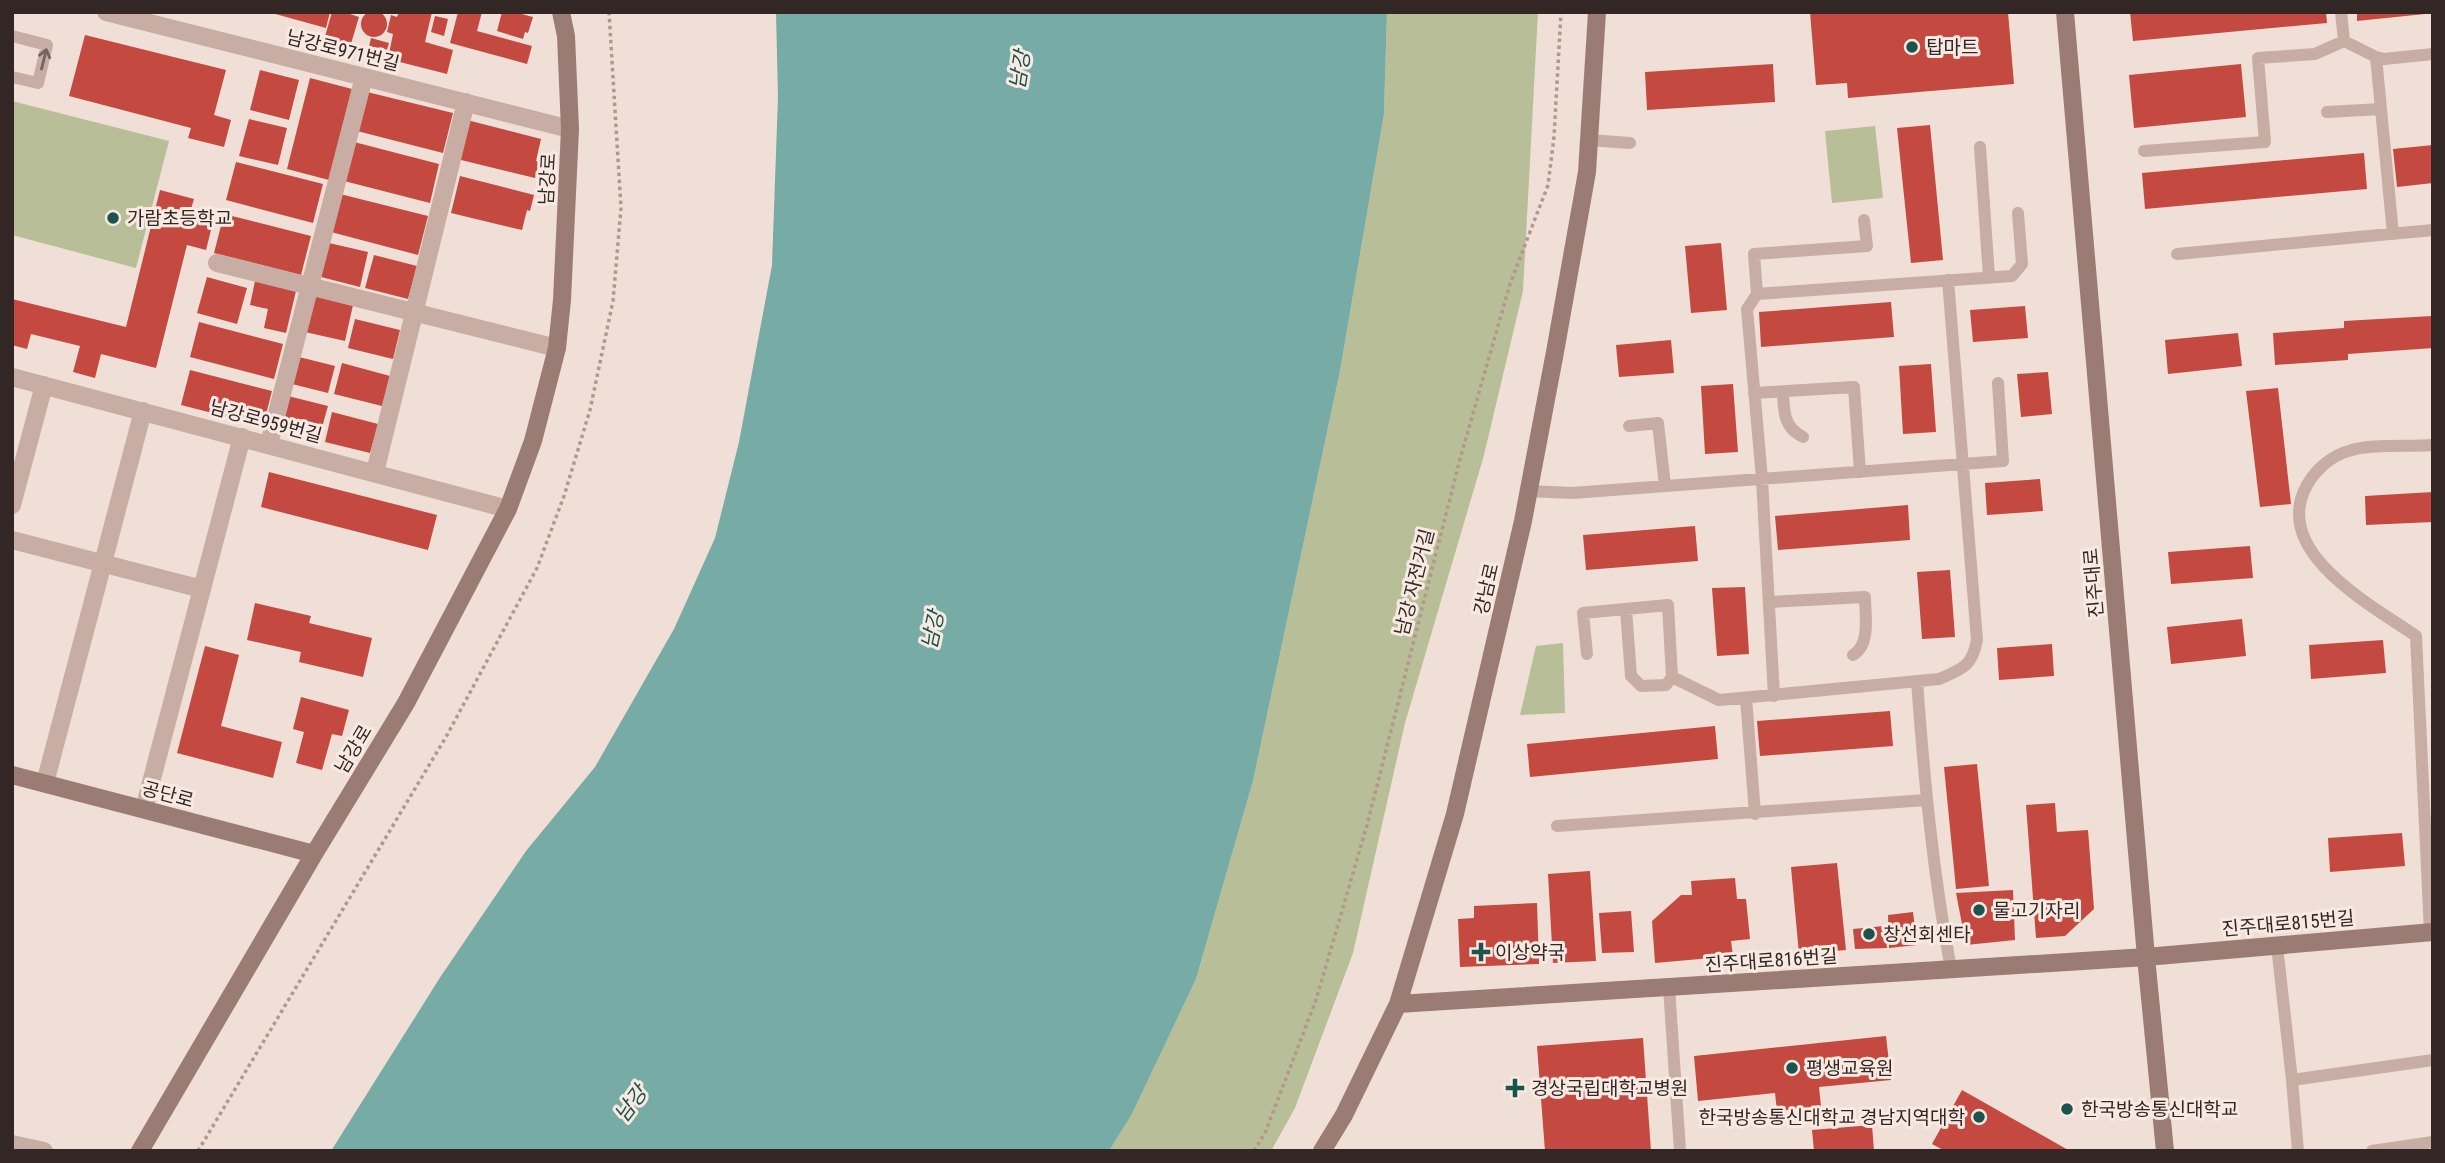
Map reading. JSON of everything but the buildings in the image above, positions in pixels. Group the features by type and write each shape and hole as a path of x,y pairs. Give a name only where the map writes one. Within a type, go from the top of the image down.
{"street":[{"name":"남강로971번길","path":"106,12 570,129"},
{"name":"남강로","path":"140,1151 406,703 508,509 533,441 556,348 562,300 570,129 566,36 561,12"},
{"name":"강남로","path":"1322,1151 1345,1115 1398,1004 1454,814 1529,491 1587,172 1597,12"},
{"name":"진주대로","path":"2065,12 2165,1151"},
{"path":"269,444 365,77"},
{"path":"375,472 466,102"},
{"path":"217,263 556,348"},
{"name":"남강로959번길","path":"12,376 508,509"},
{"path":"12,505 44,385"},
{"path":"45,783 143,411"},
{"path":"144,809 242,437"},
{"path":"12,540 202,589"},
{"name":"공단로","path":"12,775 314,854"},
{"name":"진주대로815번길","path":"2146,957 2431,932"},
{"name":"진주대로816번길","path":"1398,1004 2146,957"},
{"path":"12,1144 44,1151"}],"lane":[{"path":"2341,12 2344,41"},
{"path":"12,36 47,44 37,83 12,77"},
{"path":"2344,41 2384,59 2433,54"},
{"path":"2144,151 2265,142 2258,58 2315,54 2344,41"},
{"path":"2376,57 2393,234"},
{"path":"2327,112 2381,109"},
{"path":"1590,140 1630,143"},
{"path":"1980,147 1989,277"},
{"path":"1756,294 2012,276 2022,264 2018,213"},
{"path":"1774,696 1762,479 1747,309 1756,294 1754,254 1867,246 1864,220"},
{"path":"2176,254 2433,230"},
{"path":"1672,677 1719,700 1939,679 1963,668 1971,661 1977,640 1948,280"},
{"path":"1529,491 1572,493 2003,461 1998,383"},
{"path":"1754,394 1854,387 1860,472"},
{"path":"1783,392 1784,417 1796,433 1803,437"},
{"path":"1629,426 1658,424 1665,486"},
{"path":"2431,932 2416,636 2325,569 2306,545 2298,505 2308,482 2326,462 2352,449 2433,445"},
{"path":"1769,602 1865,597 1863,645 1853,655"},
{"path":"1587,654 1583,613 1668,604 1672,677 1666,685 1641,686 1631,676 1626,610"},
{"path":"1917,681 1926,800 1951,969"},
{"path":"1746,698 1755,814"},
{"path":"1557,826 1926,800"},
{"path":"2277,946 2298,1151"},
{"path":"1669,987 1680,1151"},
{"path":"2292,1080 2433,1060"},
{"path":"2372,1151 2433,1142"}],"path":[{"name":"남강 자전거길","path":"1254,1151 1269,1122 1316,1000 1367,825 1460,459 1510,284 1548,185 1554,137 1561,12"}],"green space":[{"path":"1387,12 1538,12 1523,291 1484,455 1405,723 1353,953 1295,1108 1271,1151 1109,1151 1132,1114 1196,979 1253,781 1340,371 1384,114"},
{"path":"12,101 169,141 136,268 12,235"},
{"path":"1875,126 1883,198 1832,203 1825,131"},
{"path":"1563,643 1565,713 1520,715 1536,646"}],"water":[{"name":"남강","path":"776,12 1387,12 1384,114 1340,371 1253,781 1196,979 1132,1114 1109,1151 331,1151 441,976 526,851 595,767 674,629 715,538 739,442 772,265 778,97"}],"place":[{"name":"탑마트","path":"1912,47"},
{"name":"가람초등학교","path":"113,218"},
{"name":"물고기자리","path":"1979,910"},
{"name":"창선회센타","path":"1869,934"},
{"name":"이상약국","path":"1481,952"},
{"name":"평생교육원","path":"1792,1068"},
{"name":"경상국립대학교병원","path":"1515,1088"},
{"name":"한국방송통신대학교","path":"2067,1109"},
{"name":"한국방송통신대학교 경남지역대학","path":"1979,1117"}]}
